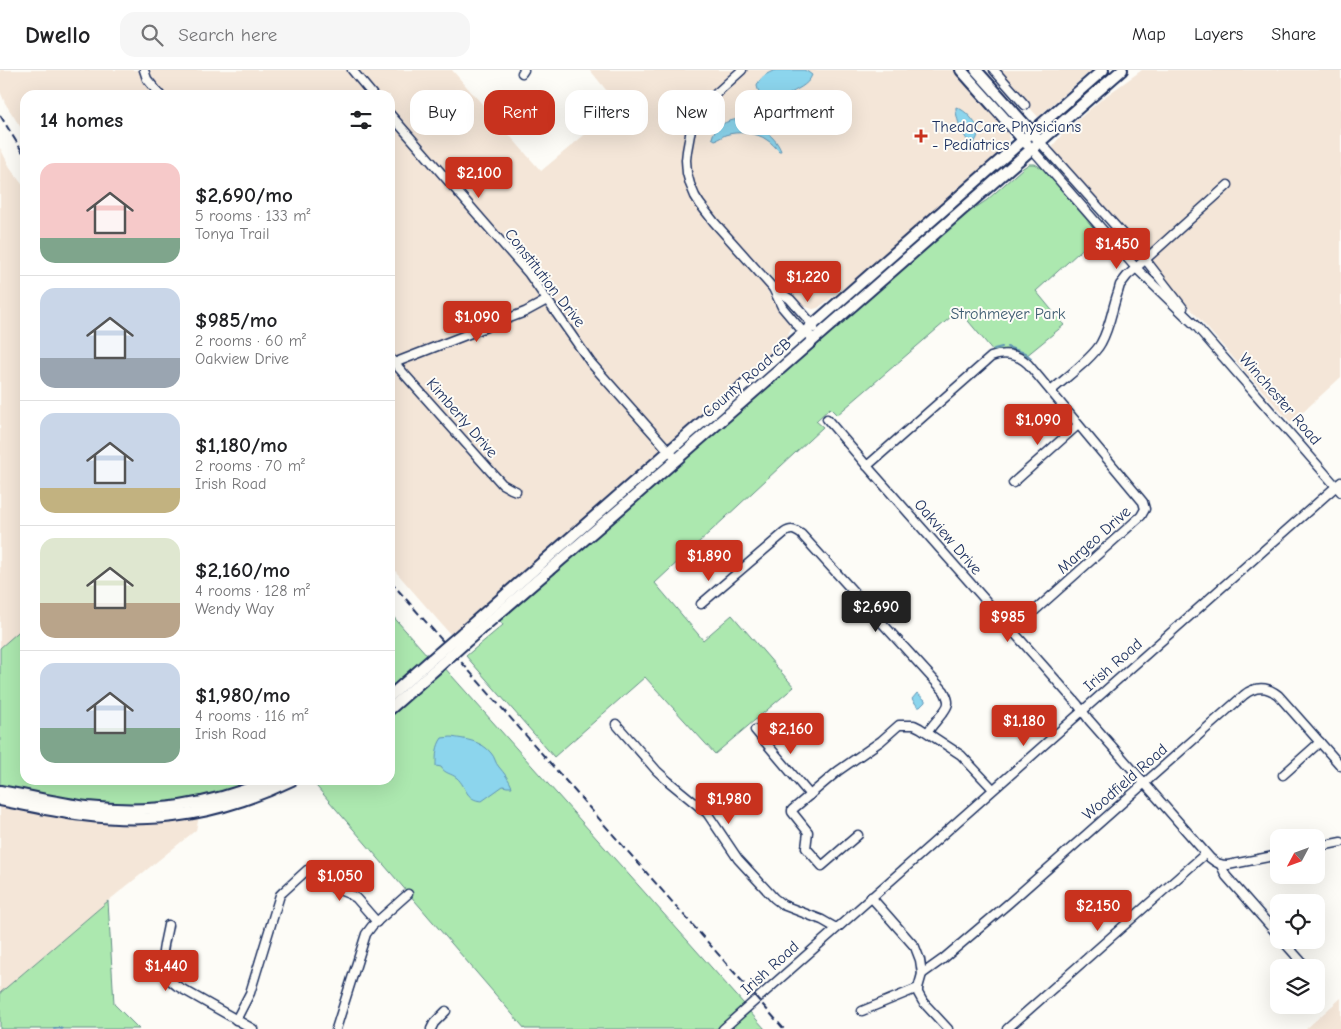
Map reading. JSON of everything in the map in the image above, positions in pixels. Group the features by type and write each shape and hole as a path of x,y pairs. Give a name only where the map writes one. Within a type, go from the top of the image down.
{"main road":[{"name":"Winchester Road","path":"960,70 1032,149"},
{"name":"Winchester Road","path":"976,70 1040,142"},
{"name":"County Road CB","path":"465,637 668,451 1103,70"},
{"name":"County Road CB","path":"395,703 436,662 628,502 1122,70"},
{"name":"County Road CB","path":"395,692 436,662"},
{"path":"0,791 93,807 130,809 173,808 223,798 259,785"},
{"path":"0,800 104,818 154,819 223,807 280,785"}],"street":[{"path":"144,70 146,79 156,90"},
{"path":"352,70 369,90"},
{"path":"742,70 710,99 696,118 688,141 687,173 692,190 700,204 773,288 782,307 804,333 816,338"},
{"path":"994,70 1025,105"},
{"name":"Constitution Drive","path":"395,120 529,274 591,363 676,459"},
{"name":"Winchester Road","path":"1040,142 1145,259 1196,326 1339,487"},
{"name":"Winchester Road","path":"1032,149 1136,268 1196,326"},
{"path":"1050,391 1098,348 1105,335 1120,285 1127,276 1228,185"},
{"path":"773,288 790,299 813,325 816,338"},
{"path":"395,359 525,312 547,300"},
{"name":"Margeo Drive","path":"867,466 987,360 994,356 1008,354 1024,360 1145,506 1144,514 1012,630"},
{"name":"Kimberly Drive","path":"395,363 502,484 516,491"},
{"name":"Oakview Drive","path":"827,419 1078,705 1205,854 1221,865"},
{"path":"1013,483 1078,425"},
{"name":"Irish Road","path":"723,1029 993,789 1339,487"},
{"path":"701,604 788,530 802,534 944,691 948,702 947,709 931,726 928,732"},
{"name":"Woodfield Road","path":"922,974 944,959 1253,689 1268,689 1278,695 1341,766"},
{"path":"616,724 657,771 707,813 738,859 774,898 783,905 822,920 836,928"},
{"path":"858,835 822,866 806,848 808,832 792,810 838,771 881,741 899,725 914,725 928,732 961,755 993,789"},
{"path":"755,730 810,795"},
{"path":"1282,775 1320,742"},
{"path":"1325,845 1341,842"},
{"path":"1007,1029 1205,854"},
{"path":"1270,857 1221,865 1226,876 1270,926"},
{"path":"236,1020 250,993 280,895 304,872 311,869 318,871 334,888 353,895 377,922"},
{"path":"336,1029 366,934 408,894"},
{"path":"871,897 915,948 920,960 922,974 918,993 923,1002 948,1029"},
{"path":"168,925 162,958 163,970 168,979 253,1029"},
{"path":"1290,949 1298,959"},
{"path":"862,1010 918,988"},
{"path":"431,1029 434,1023 446,1011"}],"shaded area":[{"path":"0,70 452,70 470,90 410,90 410,135 474,135 474,95 484,106 484,135 509,135 541,171 584,135 648,135 648,90 606,90 590,70 954,70 1004,126 1009,139 1005,146 975,175 871,267 818,308 813,309 803,306 772,278 709,210 703,216 763,283 774,302 789,320 791,328 786,339 450,634 395,571 395,90 20,90 20,126 5,103 0,91"},
{"path":"997,70 1092,70 1038,117"},
{"path":"1142,70 1341,70 1341,377 1291,423 1054,150 1054,144 1065,131 1103,98"},
{"path":"0,148 20,181 20,630 0,648"},
{"path":"0,804 91,821 121,823 157,822 199,817 196,830 108,901 0,993"},
{"path":"1341,998 1341,1029 1306,1029 1325,1014"}],"green space":[{"name":"Strohmeyer Park","path":"1029,164 1035,164 1043,169 1099,234 1036,291 1064,325 1026,356 1010,350 994,352 959,310 837,415 830,408 816,421 823,427 655,583 703,640 732,615 794,687 715,754 645,677 554,757 466,656 503,625 500,621 518,604 960,218 987,200"},
{"path":"395,619 428,656 395,685"},
{"path":"20,630 20,785 241,785 190,800 146,806 92,804 0,787 0,648"},
{"path":"443,666 744,1004 716,1029 525,1029 315,785 395,785 395,709"},
{"path":"108,901 114,1004 139,1029 0,1029 0,993"},
{"path":"749,1011 765,1029 728,1029"}],"water":[{"path":"776,70 804,70 812,75 805,85 796,90 758,90 757,86 760,80"},
{"path":"956,107 967,113 979,129 973,145 966,139 961,128"},
{"path":"735,120 735,133 725,135 725,123"},
{"path":"713,135 725,135 715,140 712,138"},
{"path":"756,135 770,135 781,151 779,151 763,137"},
{"path":"917,693 925,700 920,707 912,699"},
{"path":"451,737 473,741 487,749 512,787 503,786 482,801 469,796 457,778 444,771 441,767 436,766 440,741 442,738"}],"waterway":[{"path":"994,349 1002,347"},
{"path":"1007,347 1025,353 1031,358"},
{"path":"54,1029 62,1029"}],"railway":[{"path":"0,115 20,148"},
{"path":"395,587 784,1029"}],"place":[{"name":"ThedaCare Physicians - Pediatrics","path":"921,136"}]}
